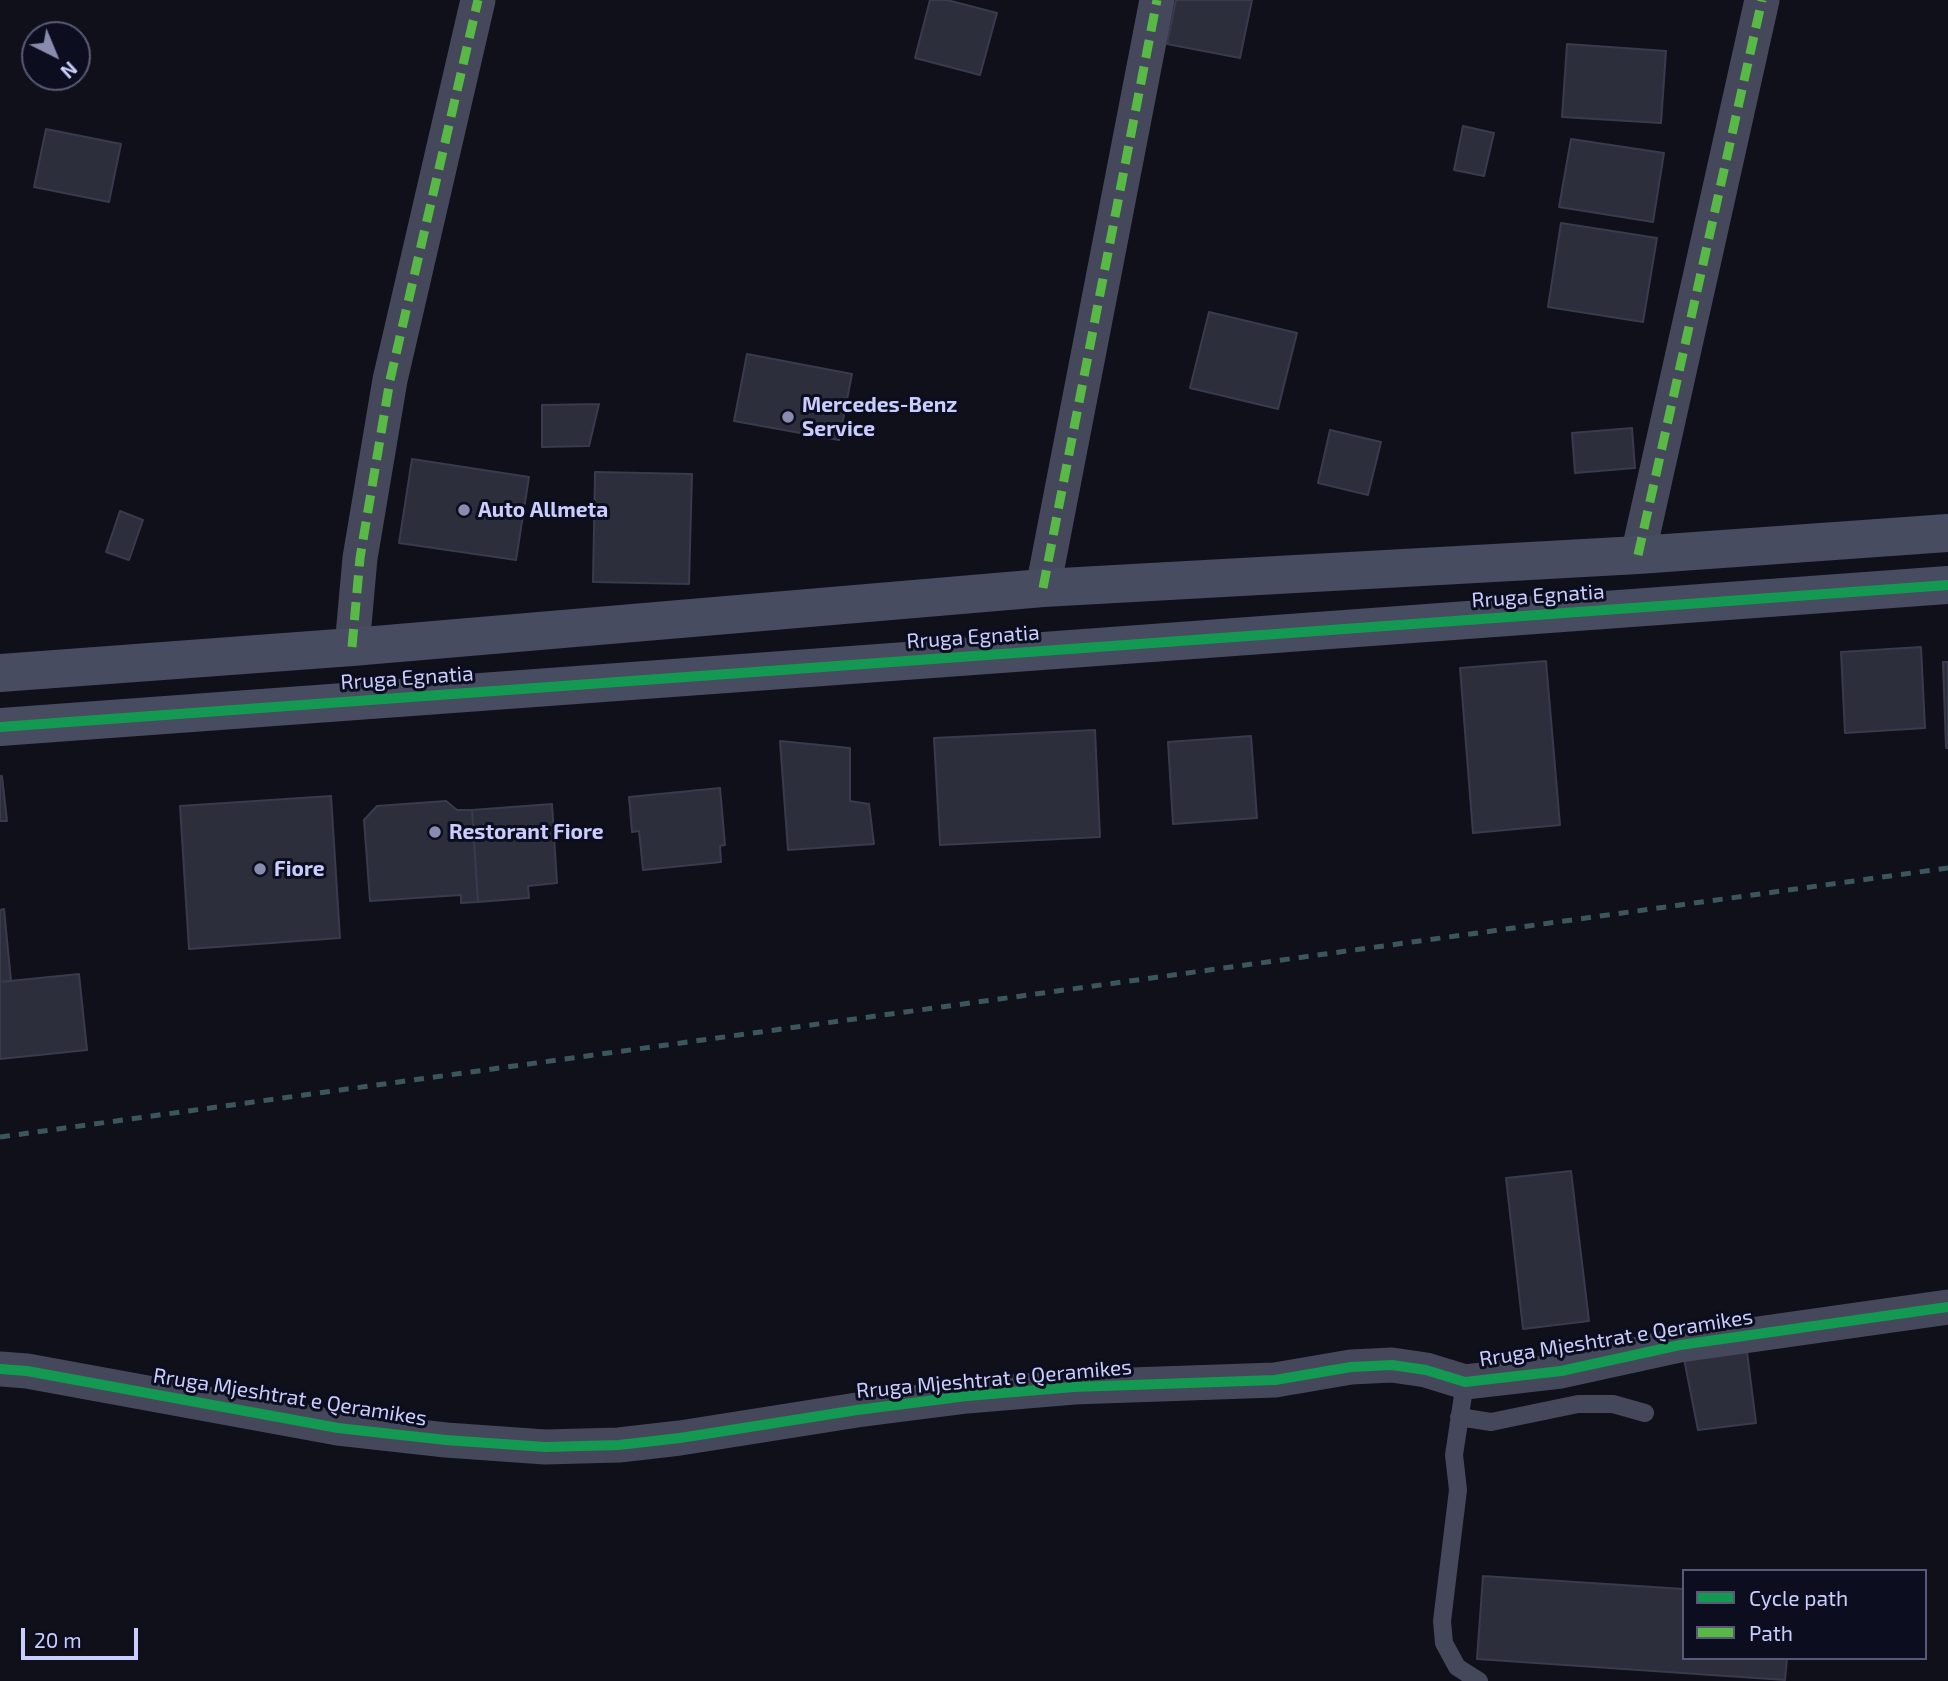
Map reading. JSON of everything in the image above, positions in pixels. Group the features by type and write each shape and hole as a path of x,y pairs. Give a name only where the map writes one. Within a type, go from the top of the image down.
{"main road":[{"name":"Rruga Egnatia","path":"0,673 352,648 1043,588 1638,555 1948,533"},
{"name":"Rruga Egnatia","path":"0,727 1948,585"}],"street":[{"path":"352,648 360,558 390,380 478,0"},
{"path":"1043,588 1157,0"},
{"path":"1638,555 1762,0"},
{"name":"Rruga Mjeshtrat e Qeramikes","path":"0,1369 27,1371 338,1428 545,1447 619,1445 857,1410 967,1396 1074,1387 1275,1380 1351,1367 1392,1365 1415,1368 1465,1382 1561,1371 1680,1345 1948,1307"}],"lane":[{"path":"1465,1382 1454,1455 1458,1490 1442,1620 1444,1643 1457,1667 1479,1681"},
{"path":"1459,1417 1491,1422 1578,1404 1613,1404 1645,1413"}],"building":[{"path":"930,0 947,0 997,13 980,75 915,58"},
{"path":"1176,0 1252,0 1240,58 1167,44"},
{"path":"1567,44 1666,51 1661,123 1562,117"},
{"path":"1463,126 1494,133 1484,176 1454,170"},
{"path":"46,129 121,144 109,202 34,187"},
{"path":"1571,139 1664,153 1653,222 1559,207"},
{"path":"1561,223 1657,238 1643,322 1548,307"},
{"path":"1209,312 1297,333 1278,409 1190,388"},
{"path":"747,354 852,374 839,440 734,421"},
{"path":"599,404 589,446 542,447 542,405"},
{"path":"1632,428 1635,468 1575,473 1572,433"},
{"path":"1330,430 1381,442 1368,495 1318,483"},
{"name":"Auto Allmeta","path":"412,459 529,477 516,560 399,543"},
{"path":"595,472 692,474 689,584 593,582"},
{"path":"120,511 143,520 129,560 106,552"},
{"path":"1921,647 1925,728 1845,733 1841,652"},
{"path":"1546,661 1560,825 1473,833 1460,668"},
{"path":"1943,662 1948,662 1948,748 1946,748"},
{"path":"1095,730 1100,837 940,845 934,738"},
{"path":"1251,736 1257,818 1173,824 1168,742"},
{"path":"780,741 850,748 850,801 869,804 874,844 788,850"},
{"path":"2,776 7,821 0,821"},
{"path":"720,788 725,845 720,846 721,862 643,870 639,831 632,832 629,797"},
{"path":"331,796 340,938 189,949 180,806"},
{"path":"446,801 457,810 472,810 478,902 461,903 461,895 370,901 364,820 377,806"},
{"path":"552,804 557,883 528,886 529,898 478,902 472,810"},
{"path":"4,909 11,981 0,982 0,910"},
{"path":"79,974 87,1050 0,1059 0,982"},
{"path":"1571,1171 1589,1321 1523,1329 1506,1178"},
{"path":"1747,1352 1756,1423 1698,1430 1684,1359"},
{"path":"1483,1576 1682,1589 1682,1660 1787,1660 1785,1680 1477,1659"}],"railway":[{"path":"0,1137 1948,868"}],"marked path":[{"path":"352,647 360,558 390,380 478,0"},
{"path":"1043,588 1157,0"},
{"path":"1638,555 1762,0"}],"cycle path":[{"path":"0,727 1948,585"},
{"path":"0,1369 27,1371 338,1428 545,1447 619,1445 857,1410 967,1396 1074,1387 1275,1380 1351,1367 1392,1365 1426,1370 1465,1382 1561,1371 1680,1345 1948,1307"}],"place":[{"name":"Mercedes-Benz Service","path":"788,417"},
{"name":"Auto Allmeta","path":"464,510"},
{"name":"Restorant Fiore","path":"435,832"},
{"name":"Fiore","path":"260,869"}]}
